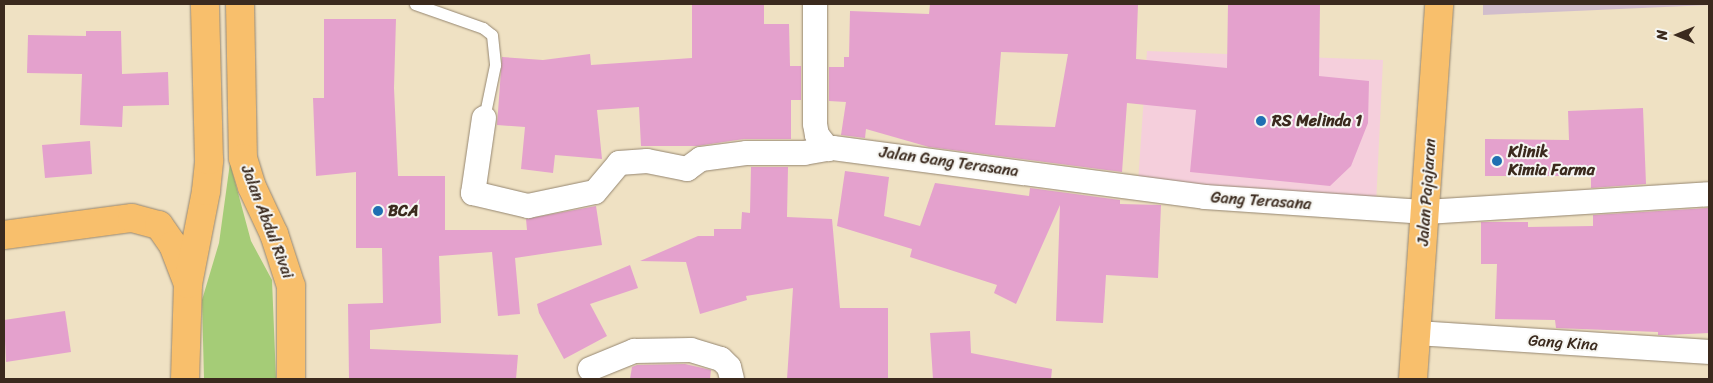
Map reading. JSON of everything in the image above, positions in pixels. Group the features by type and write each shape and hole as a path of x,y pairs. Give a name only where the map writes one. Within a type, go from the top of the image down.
{"main road":[{"path":"185,379 188,284 206,191 208,160 205,4"},
{"name":"Jalan Abdul Rivai","path":"240,4 243,158 252,186 274,234 291,286 291,379"},
{"name":"Jalan Pajajaran","path":"1413,379 1426,212 1438,4"},
{"path":"4,235 132,218 159,225 173,245 188,284"}],"street":[{"path":"815,4 815,124 817,135 828,149"},
{"name":"Jalan Gang Terasana","path":"484,118 473,193 528,206 595,192 619,163 646,161 687,170 701,159 828,149 906,155 1097,183"},
{"name":"Gang Terasana","path":"1097,183 1206,197 1426,212 1709,194"},
{"name":"Gang Kina","path":"1417,333 1709,352"},
{"path":"590,369 634,351 691,350 721,359 729,367 732,379"}],"lane":[{"path":"415,4 482,28 492,35 495,65 484,118"}],"shaded area":[{"path":"1483,4 1709,4 1709,5 1483,15"},
{"name":"RS Melinda 1","path":"1147,51 1383,60 1376,204 1138,183"}],"green space":[{"path":"230,163 251,241 272,280 276,379 204,379 202,300 219,243"}],"building":[{"path":"692,4 764,4 764,24 789,24 790,66 801,66 801,100 791,100 791,139 744,139 697,146 641,146 639,107 597,110 602,159 555,155 553,173 521,169 525,127 497,125 502,57 543,60 590,54 591,65 692,58"},
{"path":"930,4 1138,4 1136,59 1227,68 1228,4 1320,4 1319,76 1369,81 1368,123 1351,166 1330,186 1190,172 1196,110 1127,103 1122,172 929,147 866,129 865,138 841,135 846,102 829,101 829,67 844,67 844,57 849,57 850,11 929,14","holes":["1001,52 1068,54 1055,127 995,125"]},
{"path":"324,19 396,19 394,88 398,176 445,176 445,230 527,230 526,219 596,206 602,245 515,258 520,314 498,316 492,252 439,256 441,323 370,330 370,349 518,355 516,379 349,379 348,304 383,303 382,248 356,248 356,172 316,176 313,98 324,98"},
{"path":"86,31 121,31 122,74 168,72 169,105 123,106 122,127 80,125 82,74 27,73 28,35 86,36"},
{"path":"1643,108 1646,184 1591,188 1591,176 1485,176 1485,139 1569,140 1568,111"},
{"path":"90,141 92,174 45,178 42,145"},
{"path":"751,167 788,167 787,217 832,219 840,308 888,308 888,379 787,379 793,288 746,296 747,300 700,314 686,262 640,261 698,236 714,236 714,229 741,229 742,212 750,213"},
{"path":"845,171 889,177 884,216 920,226 935,183 1029,196 1030,188 1120,200 1120,204 1161,205 1158,278 1106,275 1103,323 1056,321 1060,205 1016,304 994,293 997,285 910,257 912,249 837,226"},
{"path":"1708,208 1709,333 1658,335 1658,332 1556,328 1555,320 1495,319 1497,264 1481,264 1481,222 1528,222 1528,227 1593,226 1593,215"},
{"path":"630,265 638,288 590,304 607,336 564,359 539,313 537,304"},
{"path":"65,311 71,352 6,362 4,320"},
{"path":"970,331 971,353 1052,369 1051,379 933,379 930,333"},
{"path":"685,364 711,370 710,379 630,379 632,367 637,365"}],"place":[{"name":"RS Melinda 1","path":"1261,121"},
{"name":"Klinik Kimia Farma","path":"1497,161"},
{"name":"BCA","path":"378,211"}]}
